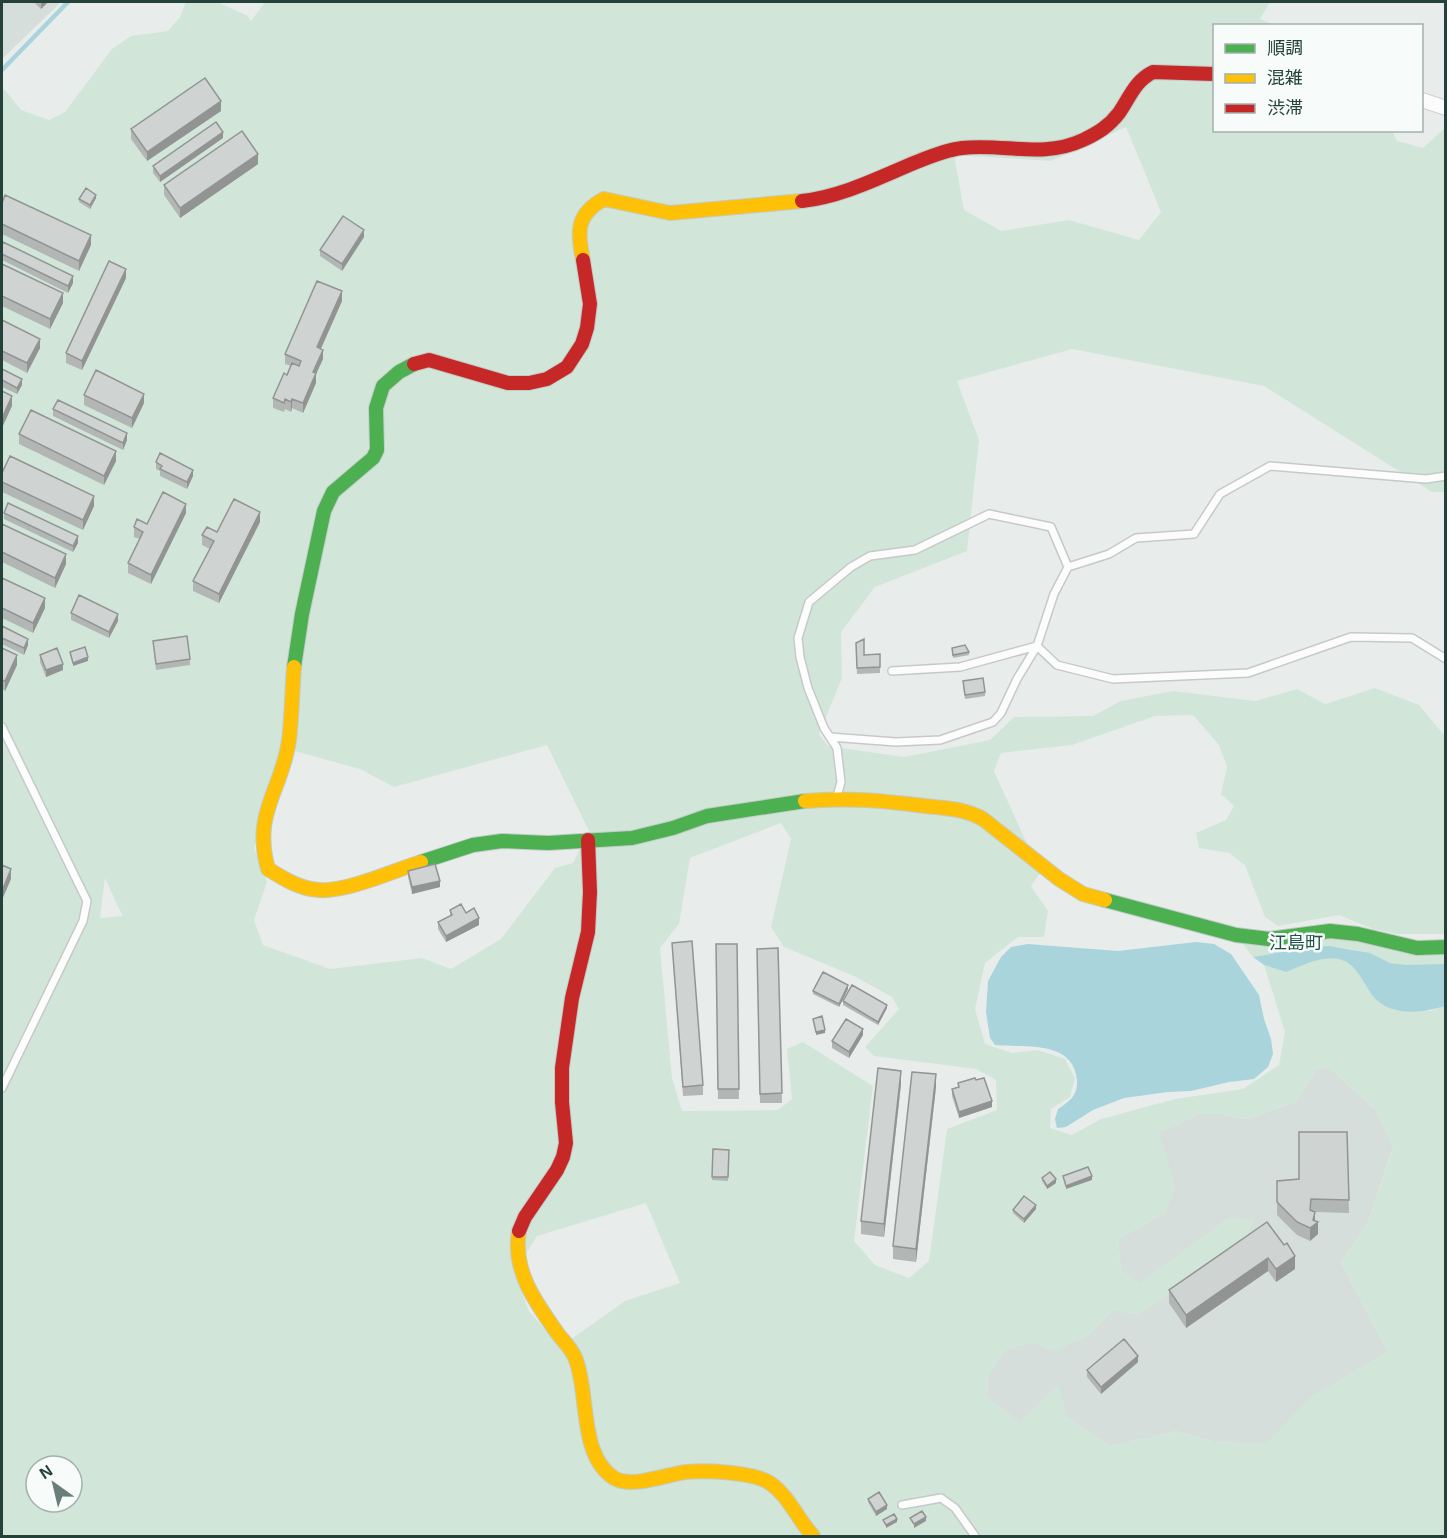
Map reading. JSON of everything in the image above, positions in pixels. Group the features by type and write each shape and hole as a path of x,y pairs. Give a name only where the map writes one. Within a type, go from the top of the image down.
{"street":[{"path":"1213,74 1153,72 1145,76 1134,87 1119,114 1105,129 1081,141 1052,150 962,148 937,154 850,189 806,201 670,213 604,199 591,206 579,229 579,240 588,277 590,304 587,328 582,344 567,367 547,379 529,383 508,383 429,360 399,372 382,387 376,408 377,450 373,458 333,492 324,511 302,614 294,670 289,740 285,759 268,803 262,834 264,855 268,869 290,883 319,890 349,886 473,845 632,838 673,828 707,816 837,798 896,802 969,811 983,819 1059,879 1083,894 1236,935 1269,939 1330,931 1358,934 1417,948 1446,947"},
{"path":"1423,100 1446,108"},
{"path":"588,840 589,914 586,944 573,991 563,1064 563,1115 566,1143 561,1163 520,1226 518,1258 522,1275 535,1300 576,1359 587,1432 605,1469 616,1479 638,1481 686,1472 704,1472 750,1476 769,1481 813,1536"}],"lane":[{"path":"830,737 896,742 940,740 993,722 1001,713 1017,679 1037,646 1054,594 1068,567 1109,554 1136,538 1194,534 1220,494 1270,466 1426,479 1446,476"},
{"path":"837,798 841,782 837,748 824,728 808,688 800,657 798,638 809,602 851,567 870,556 915,550 989,514 1051,527 1068,567"},
{"path":"1037,646 1057,666 1113,679 1248,673 1351,637 1412,638 1446,659"},
{"path":"892,671 960,667 1037,646"},
{"path":"2,727 87,901 83,921 2,1088"},
{"path":"902,1505 941,1498 956,1508 975,1536"}],"shaded area":[{"path":"2,2 61,2 2,59"},
{"path":"1329,1067 1376,1110 1393,1147 1368,1222 1341,1262 1388,1352 1312,1397 1267,1444 1214,1442 1176,1431 1111,1446 1067,1418 1019,1423 987,1397 988,1375 1005,1350 1034,1342 1087,1336 1113,1310 1230,1217 1140,1284 1121,1270 1118,1239 1166,1212 1158,1133 1198,1115 1223,1115 1247,1119 1296,1102 1316,1070"}],"green space":[{"path":"186,2 217,2 248,16 251,21 265,2 1270,2 1260,19 1272,24 1213,24 1213,132 1392,132 1397,141 1423,148 1445,128 1445,492 1432,492 1264,386 1072,349 957,381 979,440 967,551 875,587 841,632 842,678 819,734 828,746 904,757 990,740 1014,717 1093,716 1121,701 1173,691 1255,701 1297,689 1325,704 1375,688 1419,705 1445,736 1445,934 1397,934 1373,929 1339,915 1278,926 1265,917 1245,865 1229,853 1199,848 1196,833 1226,820 1234,806 1221,794 1227,767 1219,745 1193,715 1155,716 1072,745 1001,753 994,771 1040,873 1031,886 1048,911 1044,937 1018,937 985,963 975,1009 985,1044 1012,1053 1038,1050 1065,1059 1075,1078 1070,1097 1051,1109 1050,1128 1072,1135 1101,1119 1175,1099 1243,1089 1279,1065 1285,1032 1264,965 1286,972 1326,958 1343,959 1356,969 1371,994 1430,1011 1445,1006 1445,1536 2,1536 2,92 4,89 21,110 49,120 65,112 112,49 131,36 168,31 180,17","holes":["1126,127 1161,212 1139,240 1069,220 1001,231 964,210 954,155 1051,161","547,745 589,831 573,863 555,868 501,939 451,969 422,958 330,969 263,945 254,920 267,882 254,848 280,747 360,769 394,787","781,823 791,839 771,927 784,947 854,976 892,997 899,1009 865,1047 874,1056 976,1069 996,1080 997,1110 947,1129 929,1261 909,1278 875,1265 854,1241 873,1086 803,1042 787,1049 792,1099 778,1110 682,1111 672,1078 660,948 679,924 690,858","105,878 122,915 122,916 100,918","1329,1067 1376,1110 1393,1148 1368,1222 1341,1262 1388,1352 1311,1397 1267,1443 1214,1442 1176,1431 1111,1446 1067,1418 1059,1384 1019,1423 987,1397 988,1375 1005,1350 1034,1342 1053,1352 1087,1336 1113,1310 1138,1316 1246,1238 1254,1220 1230,1217 1140,1283 1121,1270 1118,1239 1166,1212 1175,1185 1159,1133 1198,1115 1223,1115 1247,1119 1296,1102 1316,1070","646,1203 680,1283 625,1301 560,1347 529,1311 514,1273 537,1236"]},
{"path":"1333,934 1445,950 1445,964 1418,966 1396,964 1361,951 1338,948 1313,948 1253,957 1242,943"}],"water":[{"path":"1196,942 1214,944 1231,954 1259,995 1273,1054 1268,1067 1254,1079 1191,1091 1124,1098 1093,1110 1066,1127 1057,1128 1055,1119 1058,1109 1075,1094 1077,1080 1074,1067 1067,1058 1057,1052 1045,1048 995,1045 990,1038 986,1012 988,981 1001,957 1011,947 1028,944 1118,951"},
{"path":"1329,946 1370,953 1390,963 1445,964 1445,1006 1415,1012 1394,1010 1377,1000 1353,968 1339,959 1326,958 1286,972 1264,965 1253,957"}],"building":[{"path":"205,78 221,101 147,152 131,129"},
{"path":"216,122 223,132 160,176 153,166"},
{"path":"242,131 258,154 180,208 164,185"},
{"path":"86,188 96,195 90,205 79,199"},
{"path":"5,195 91,235 79,261 2,224 2,203"},
{"path":"343,216 364,230 342,264 320,250"},
{"path":"3,242 73,276 68,286 2,254"},
{"path":"109,261 126,269 82,361 66,353"},
{"path":"2,264 63,293 50,319 2,296"},
{"path":"317,281 342,291 317,347 323,350 303,403 285,399 284,403 273,398 284,373 287,375 292,363 299,366 301,361 285,354"},
{"path":"2,320 40,339 27,363 2,351"},
{"path":"2,369 22,379 17,388 2,380"},
{"path":"96,370 144,394 132,418 84,395"},
{"path":"2,391 12,396 2,418"},
{"path":"58,400 127,433 123,443 53,409"},
{"path":"31,410 116,451 104,476 19,434"},
{"path":"160,453 193,470 187,482 160,469 162,466 156,462"},
{"path":"10,456 94,496 83,520 2,482 2,473"},
{"path":"163,492 186,504 151,575 128,563 143,532 134,527 137,519 147,524"},
{"path":"234,499 260,512 219,594 193,581 214,541 202,535 207,527 217,532"},
{"path":"8,503 78,536 73,546 4,513"},
{"path":"2,524 66,554 55,578 2,552"},
{"path":"2,578 45,598 33,623 2,608"},
{"path":"79,595 118,614 109,632 71,613"},
{"path":"2,626 28,639 24,648 2,638"},
{"path":"187,636 190,659 156,664 153,641"},
{"path":"864,639 864,655 880,654 880,667 857,668 856,643"},
{"path":"965,645 969,652 953,655 952,648"},
{"path":"85,647 88,657 73,663 70,652"},
{"path":"2,648 17,655 5,681 2,680"},
{"path":"57,648 63,664 46,670 40,655"},
{"path":"983,678 985,692 965,695 963,681"},
{"path":"435,864 440,881 412,887 408,871"},
{"path":"2,865 11,869 2,891"},
{"path":"461,904 466,913 474,908 479,918 446,936 438,922 452,915 450,910"},
{"path":"692,941 703,1085 683,1087 672,943"},
{"path":"716,944 737,944 739,1089 718,1089"},
{"path":"778,948 782,1093 760,1094 757,949"},
{"path":"823,972 848,985 839,1004 813,991"},
{"path":"852,985 887,1005 878,1022 843,1001"},
{"path":"822,1016 825,1030 816,1032 813,1019"},
{"path":"846,1019 863,1029 849,1052 832,1041"},
{"path":"878,1068 901,1071 884,1224 861,1221"},
{"path":"912,1072 936,1074 916,1249 893,1246"},
{"path":"975,1078 976,1080 984,1078 992,1101 959,1112 952,1089 959,1087 958,1083"},
{"path":"1299,1132 1347,1132 1349,1200 1311,1199 1310,1210 1315,1212 1313,1220 1318,1222 1310,1228 1297,1222 1277,1202 1277,1181 1299,1179"},
{"path":"713,1149 729,1150 728,1177 712,1177"},
{"path":"1088,1167 1092,1176 1066,1186 1063,1176"},
{"path":"1050,1172 1056,1179 1047,1186 1042,1178"},
{"path":"1024,1196 1036,1205 1024,1219 1013,1210"},
{"path":"1267,1222 1284,1245 1287,1243 1295,1256 1276,1269 1268,1258 1186,1315 1169,1290"},
{"path":"1124,1339 1138,1356 1101,1387 1087,1370"},
{"path":"879,1492 887,1505 876,1512 868,1499"},
{"path":"922,1511 926,1517 914,1524 910,1518"},
{"path":"894,1514 897,1519 886,1525 883,1520"}],"waterway":[{"path":"2,70 68,2"}],"traffic: fast":[{"path":"294,667 302,614 324,511 333,492 373,458 377,450 376,408 383,386 399,372 414,364"},
{"path":"421,862 473,845 502,841 548,843 632,838 673,828 707,816 805,801"},
{"path":"1105,900 1236,935 1269,939 1330,931 1358,934 1417,948 1446,947"}],"traffic: slow":[{"path":"583,260 580,241 583,218 588,211 604,199 670,213 802,201"},
{"path":"294,667 289,740 281,774 270,802 264,832 264,849 268,869 299,886 330,890 370,880 421,862"},
{"path":"805,801 835,799 880,801 948,808 969,813 983,819 1059,879 1083,894 1105,900"},
{"path":"519,1231 518,1246 522,1273 534,1298 575,1356 590,1440 603,1468 614,1478 630,1482 695,1471 753,1476 777,1488 813,1536"}],"traffic: jam":[{"path":"802,201 845,191 931,156 956,149 978,147 1038,150 1068,146 1098,132 1107,125 1119,113 1137,85 1153,72 1213,74"},
{"path":"414,364 429,360 508,383 529,383 547,379 567,367 582,344 587,328 590,304 583,260"},
{"path":"519,1231 525,1217 557,1170 566,1143 562,1102 562,1068 572,998 588,932 590,892 588,840"}],"district":[{"name":"江島町","path":"1296,943"}]}
